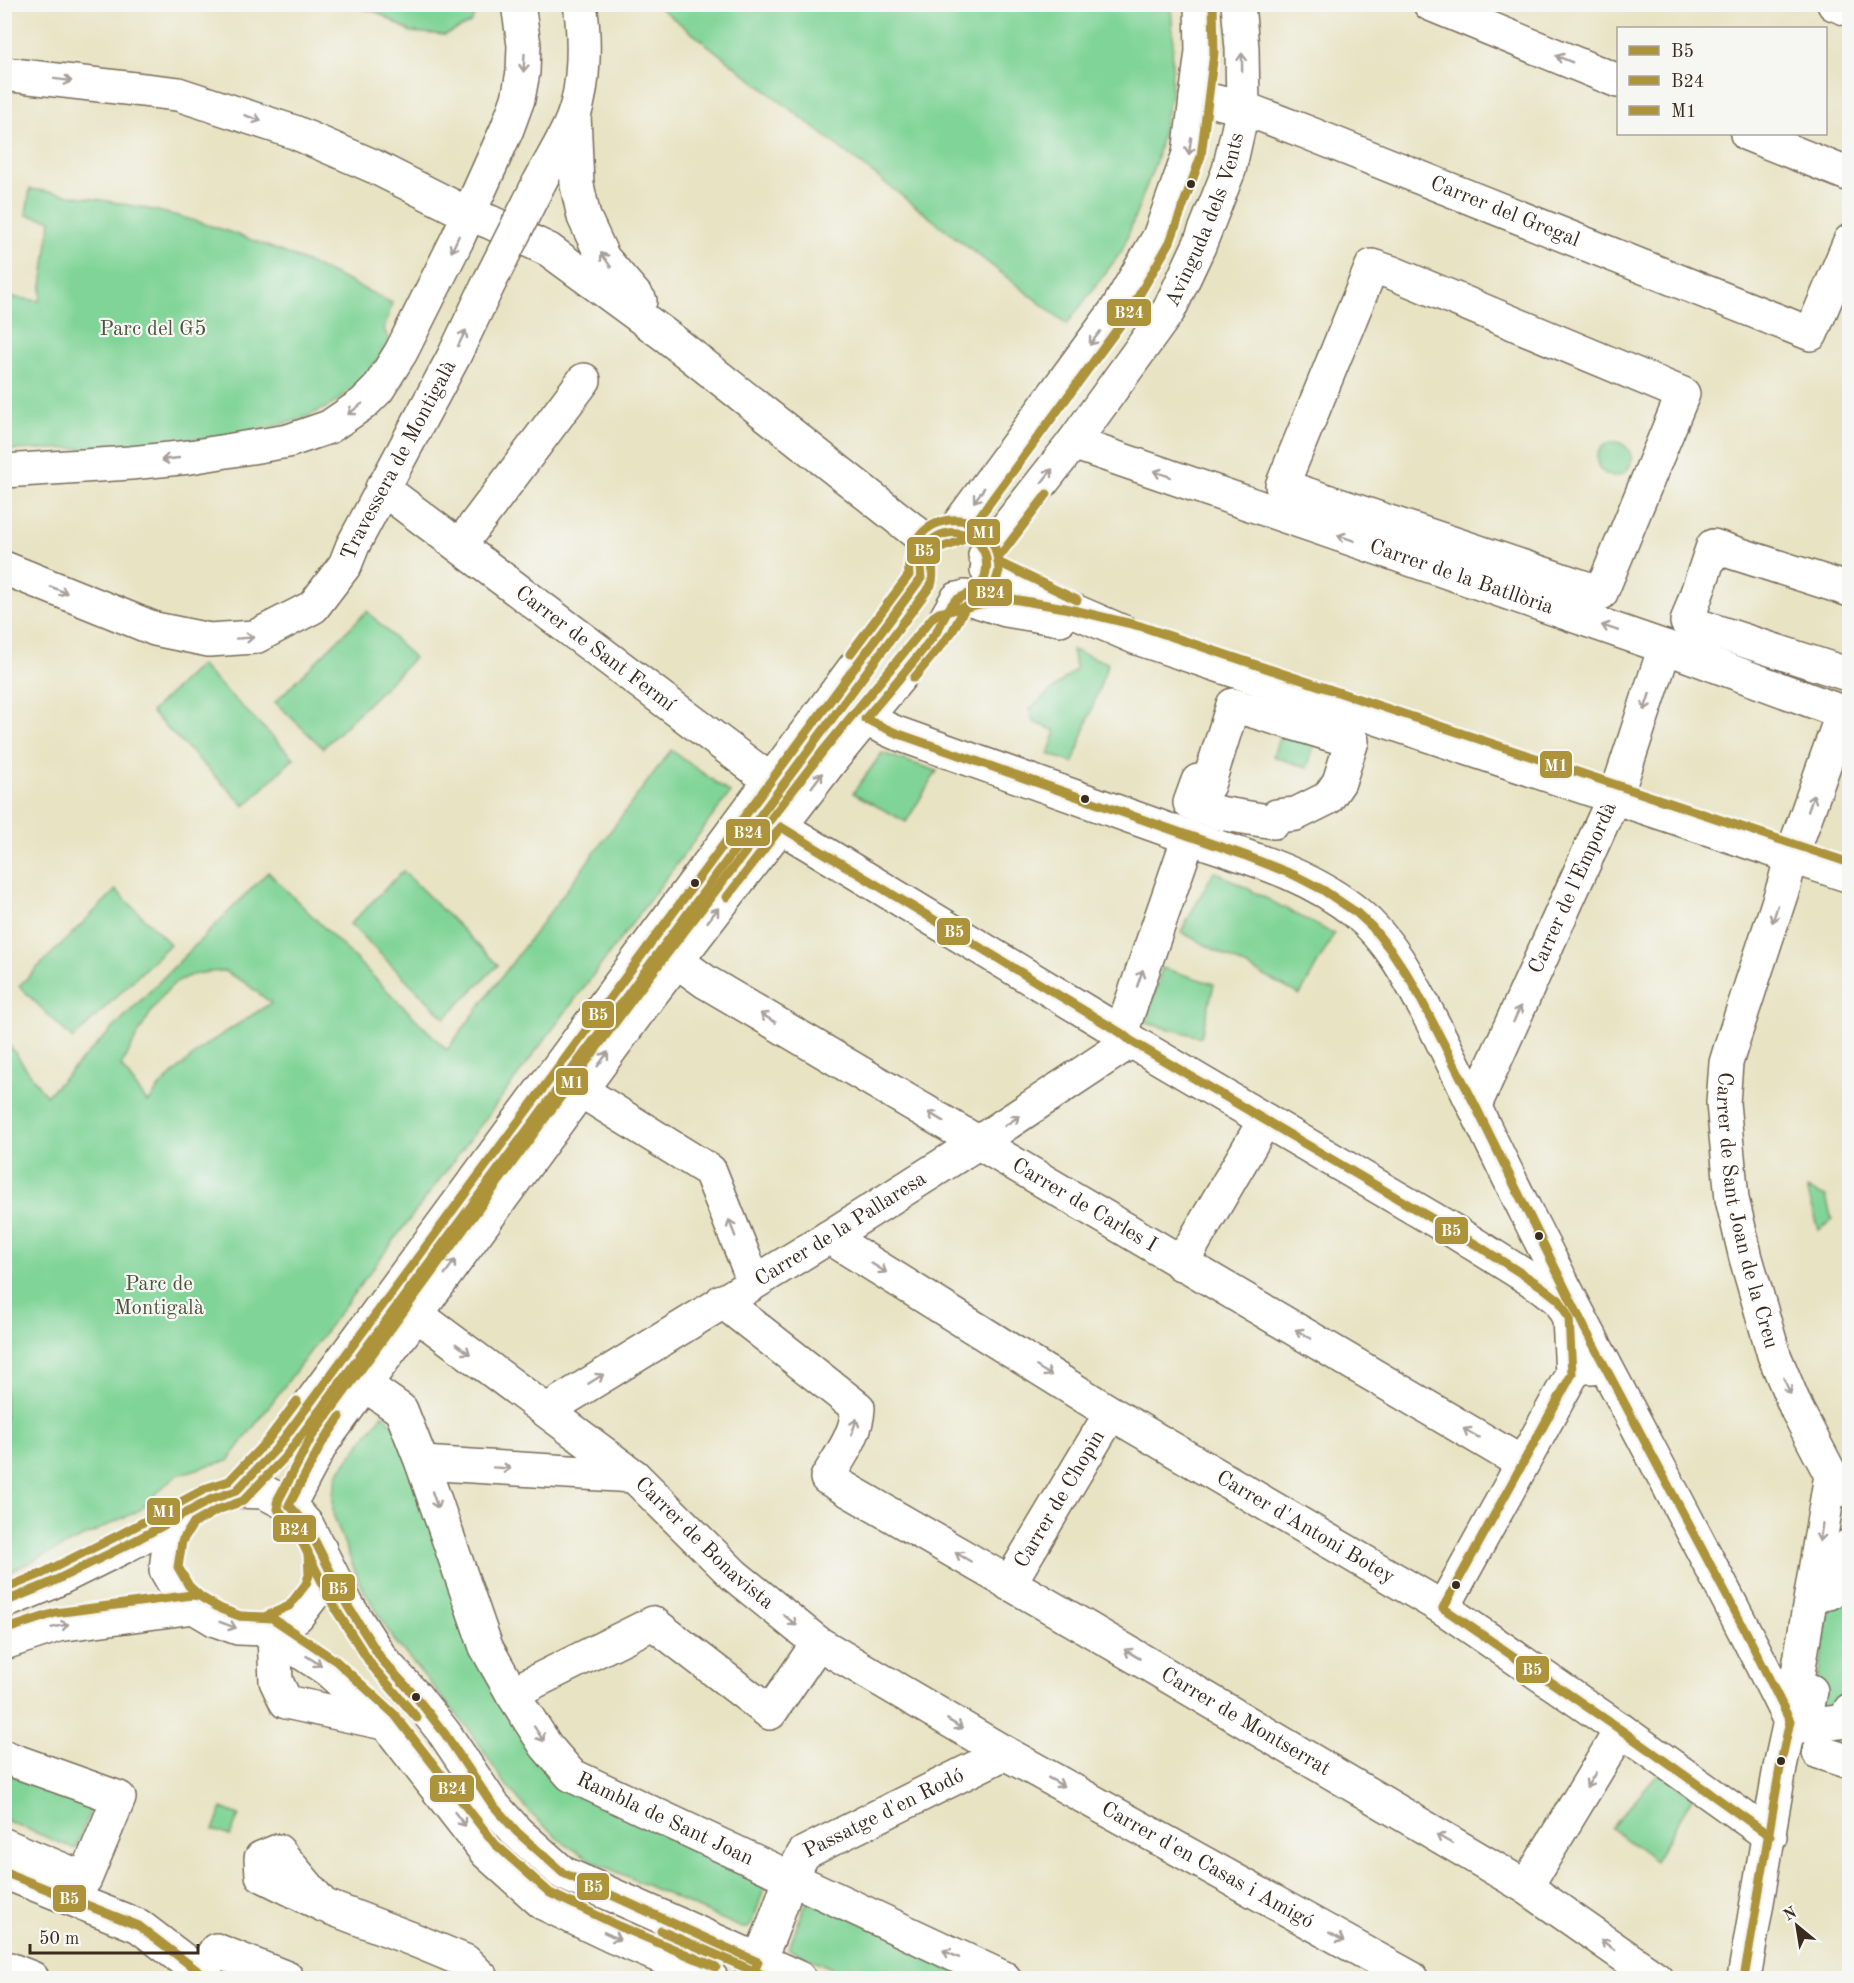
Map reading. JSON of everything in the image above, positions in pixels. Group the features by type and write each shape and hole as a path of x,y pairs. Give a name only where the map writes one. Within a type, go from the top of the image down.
{"street":[{"path":"4,471 190,457 288,441 329,426 364,403 390,372 488,174 518,99 523,72 524,45 518,4"},
{"name":"Travessera de Montigalà","path":"4,568 155,629 209,640 255,637 313,607 345,565 382,488 454,356 574,115 584,54 584,31 580,4"},
{"name":"Avinguda dels Vents","path":"940,537 1118,309 1159,237 1189,154 1202,51 1201,4"},
{"name":"Avinguda dels Vents","path":"986,563 1168,310 1199,246 1229,170 1243,108 1242,48 1238,4"},
{"path":"1430,4 1617,81"},
{"path":"1834,4 1850,10"},
{"path":"4,74 178,94 294,132 374,166 468,214 549,250 940,537 973,538 981,546 986,563 984,580 977,590 955,607 781,827 664,952 282,1442 236,1491"},
{"name":"Carrer del Gregal","path":"1196,97 1243,108 1811,334 1850,241"},
{"path":"574,115 577,185 584,217 603,258 669,338"},
{"path":"1750,135 1850,175"},
{"path":"1372,266 1683,394 1601,593 1282,486 1372,266"},
{"path":"460,545 584,380"},
{"name":"Carrer de la Batllòria","path":"1073,443 1665,647 1846,713"},
{"name":"Carrer de Sant Fermí","path":"382,488 770,780"},
{"path":"940,537 920,559 919,570 921,578 935,594 955,607 1006,610 1062,620 1137,638"},
{"path":"1850,590 1713,546 1688,622 1850,675"},
{"path":"986,563 1048,600 1137,638 1850,876"},
{"path":"289,1504 322,1443 580,1090 770,780 921,578"},
{"name":"Carrer de l'Empordà","path":"1475,1105 1621,781 1665,647"},
{"path":"1233,705 1352,741 1339,782 1328,798 1296,814 1277,816 1274,822 1220,813 1190,803 1198,781 1208,784 1233,705"},
{"name":"Carrer de Sant Joan de la Creu","path":"1840,1483 1797,1410 1774,1355 1744,1251 1732,1199 1723,1103 1726,1063 1791,858 1846,713"},
{"path":"865,719 896,733 1244,855 1294,875 1323,890 1357,913 1372,927 1412,982 1475,1105 1522,1205 1609,1375 1746,1632 1790,1721"},
{"path":"770,780 781,827 1126,1037 1480,1247 1560,1300 1569,1318 1572,1374"},
{"path":"1126,1037 1189,837"},
{"name":"Carrer de Carles I","path":"664,952 706,982 1522,1463"},
{"name":"Carrer de la Pallaresa","path":"547,1410 979,1142 1126,1037"},
{"path":"1444,1045 1497,1057"},
{"path":"580,1090 710,1171 754,1282"},
{"path":"1181,1263 1265,1120"},
{"path":"1480,1247 1495,1243 1508,1234 1515,1226 1522,1205"},
{"name":"Carrer d'Antoni Botey","path":"829,1237 1111,1413 1443,1608 1770,1836"},
{"name":"Carrer de Montserrat","path":"722,1301 858,1408 857,1422 850,1438 827,1478 1075,1621 1526,1887 1656,1978"},
{"name":"Carrer de Bonavista","path":"416,1314 634,1476 734,1575 818,1643 1005,1754"},
{"path":"1443,1608 1572,1374 1581,1367 1594,1367 1609,1375"},
{"name":"Rambla de Sant Joan","path":"364,1384 401,1410 422,1463 486,1647 546,1746 571,1775 1004,1978"},
{"name":"Carrer de Chopin","path":"1010,1584 1111,1413"},
{"path":"422,1463 634,1476"},
{"path":"1744,1978 1781,1762 1840,1483"},
{"path":"4,1602 48,1584 212,1499 236,1491 264,1492 289,1504 307,1525 346,1605 382,1660 416,1697 445,1734 492,1804 518,1832 563,1872 754,1970 799,1978"},
{"path":"185,1515 170,1537 166,1570 180,1594 194,1607 238,1629 270,1632 328,1671 386,1723 486,1852 543,1903 614,1937 711,1978"},
{"path":"1850,1545 1840,1553 1833,1571 1804,1726 1848,1721 1850,1710"},
{"path":"270,1632 297,1616 317,1590 321,1577 320,1548"},
{"path":"4,1643 58,1625 194,1607"},
{"path":"512,1693 653,1623 770,1713 818,1643"},
{"path":"270,1632 276,1681 286,1702 386,1723"},
{"path":"1526,1887 1621,1730"},
{"path":"1819,1752 1850,1762"},
{"name":"Passatge d'en Rodó","path":"754,1970 790,1879 804,1853 1005,1754"},
{"name":"Carrer d'en Casas i Amigó","path":"1005,1754 1411,1978"},
{"path":"4,1756 119,1798 85,1878 4,1845"},
{"path":"4,1872 140,1926 204,1975 216,1950 287,1978"},
{"path":"323,1905 465,1961 482,1978"},
{"path":"232,1978 223,1968 225,1963 264,1978"},
{"path":"4,1967 32,1978"}],"green space":[{"path":"479,4 471,23 445,35 411,32 379,13 353,5"},
{"path":"656,5 1171,5 1173,37 1171,94 1156,161 1122,251 1067,324"},
{"name":"Parc del G5","path":"30,189 120,203 174,215 230,232 285,253 392,303 384,329 389,340 379,358 358,383 333,404 302,419 252,432 141,447 5,450 5,296 40,301 51,220 26,215"},
{"path":"1614,442 1626,447 1631,459 1626,471 1614,476 1602,471 1597,459 1602,447"},
{"path":"367,611 414,658 323,748 275,702"},
{"path":"1072,650 1108,663 1073,763 1048,754 1056,731 1033,722 1030,709 1076,669"},
{"path":"200,665 294,758 245,806 151,712"},
{"path":"1281,732 1315,743 1307,768 1273,756"},
{"name":"Parc de Montigalà","path":"671,750 730,793 228,1461 178,1475 140,1510 5,1574 5,1039 46,1096 268,872 447,1050","holes":["224,971 244,982 271,1003 204,1046 161,1085 148,1103 121,1066 145,1022 167,990 186,977"]},
{"path":"882,753 937,771 906,822 853,793"},
{"path":"403,871 498,965 445,1018 350,924"},
{"path":"1214,871 1334,934 1300,995 1181,932"},
{"path":"116,890 170,944 73,1039 19,986"},
{"path":"1162,968 1214,984 1201,1037 1146,1023"},
{"path":"1807,1189 1826,1197 1832,1220 1819,1230"},
{"path":"383,1414 404,1436 541,1760 768,1878 752,1923 748,1928 742,1928 597,1863 566,1845 534,1817 502,1780 472,1733 394,1640 360,1584 333,1514 333,1493 338,1473"},
{"path":"1849,1550 1849,1675 1843,1719 1811,1721 1836,1570"},
{"path":"1659,1772 1693,1796 1655,1861 1611,1828"},
{"path":"4,1773 94,1803 75,1849 5,1820"},
{"path":"222,1808 239,1815 230,1836 213,1830"},
{"path":"809,1896 986,1978 854,1978 788,1949"}],"transit line":[{"name":"B24","path":"716,1967 619,1926 550,1893 495,1844 395,1715 336,1661 272,1618 240,1616 221,1609 201,1597 189,1586 178,1567 182,1541 193,1524 217,1510 243,1501 286,1456 931,585 936,553 943,547 963,539 1127,316 1170,242 1201,156 1214,53 1213,4"},
{"name":"B24","path":"914,678 952,632 965,608 984,600 994,587 999,571 998,558 1047,494"},
{"name":"M1","path":"850,654 909,575 911,553 919,536 933,525 949,520 965,521 980,528 992,542 998,562 1077,600"},
{"name":"B5","path":"4,1602 48,1584 127,1545 212,1499 236,1491 276,1449 921,578 921,558 929,543 946,534 964,534 973,538 985,554 985,578 975,591 954,602 935,634 865,719 896,733 1244,855 1294,875 1323,890 1357,913 1372,927 1392,952 1412,982 1585,1329 1746,1632 1790,1721 1744,1978"},
{"name":"M1","path":"4,1630 55,1613 192,1595 199,1596 221,1609 240,1616 264,1617 289,1606 306,1584 309,1575 308,1552 297,1532 279,1511 277,1503 312,1436 639,990 823,751 933,617 939,613 1007,598 1065,608 1140,626 1850,863"},
{"name":"B5","path":"727,897 781,827 1131,1041 1480,1247 1559,1300 1569,1318 1572,1374 1443,1608 1770,1836"},
{"name":"M1","path":"4,1589 43,1573 207,1488 229,1481 267,1441 297,1401"},
{"name":"B24","path":"329,1412 311,1437 278,1499 278,1509 297,1532 336,1610 372,1666 417,1718"},
{"name":"B5","path":"340,1417 322,1443 289,1505 307,1525 347,1605 382,1660 416,1697 445,1734 492,1804 517,1832 563,1873 758,1962 751,1978"},
{"name":"B5","path":"4,1872 139,1926 207,1978"},
{"name":"B24","path":"661,1931 770,1978"}]}
